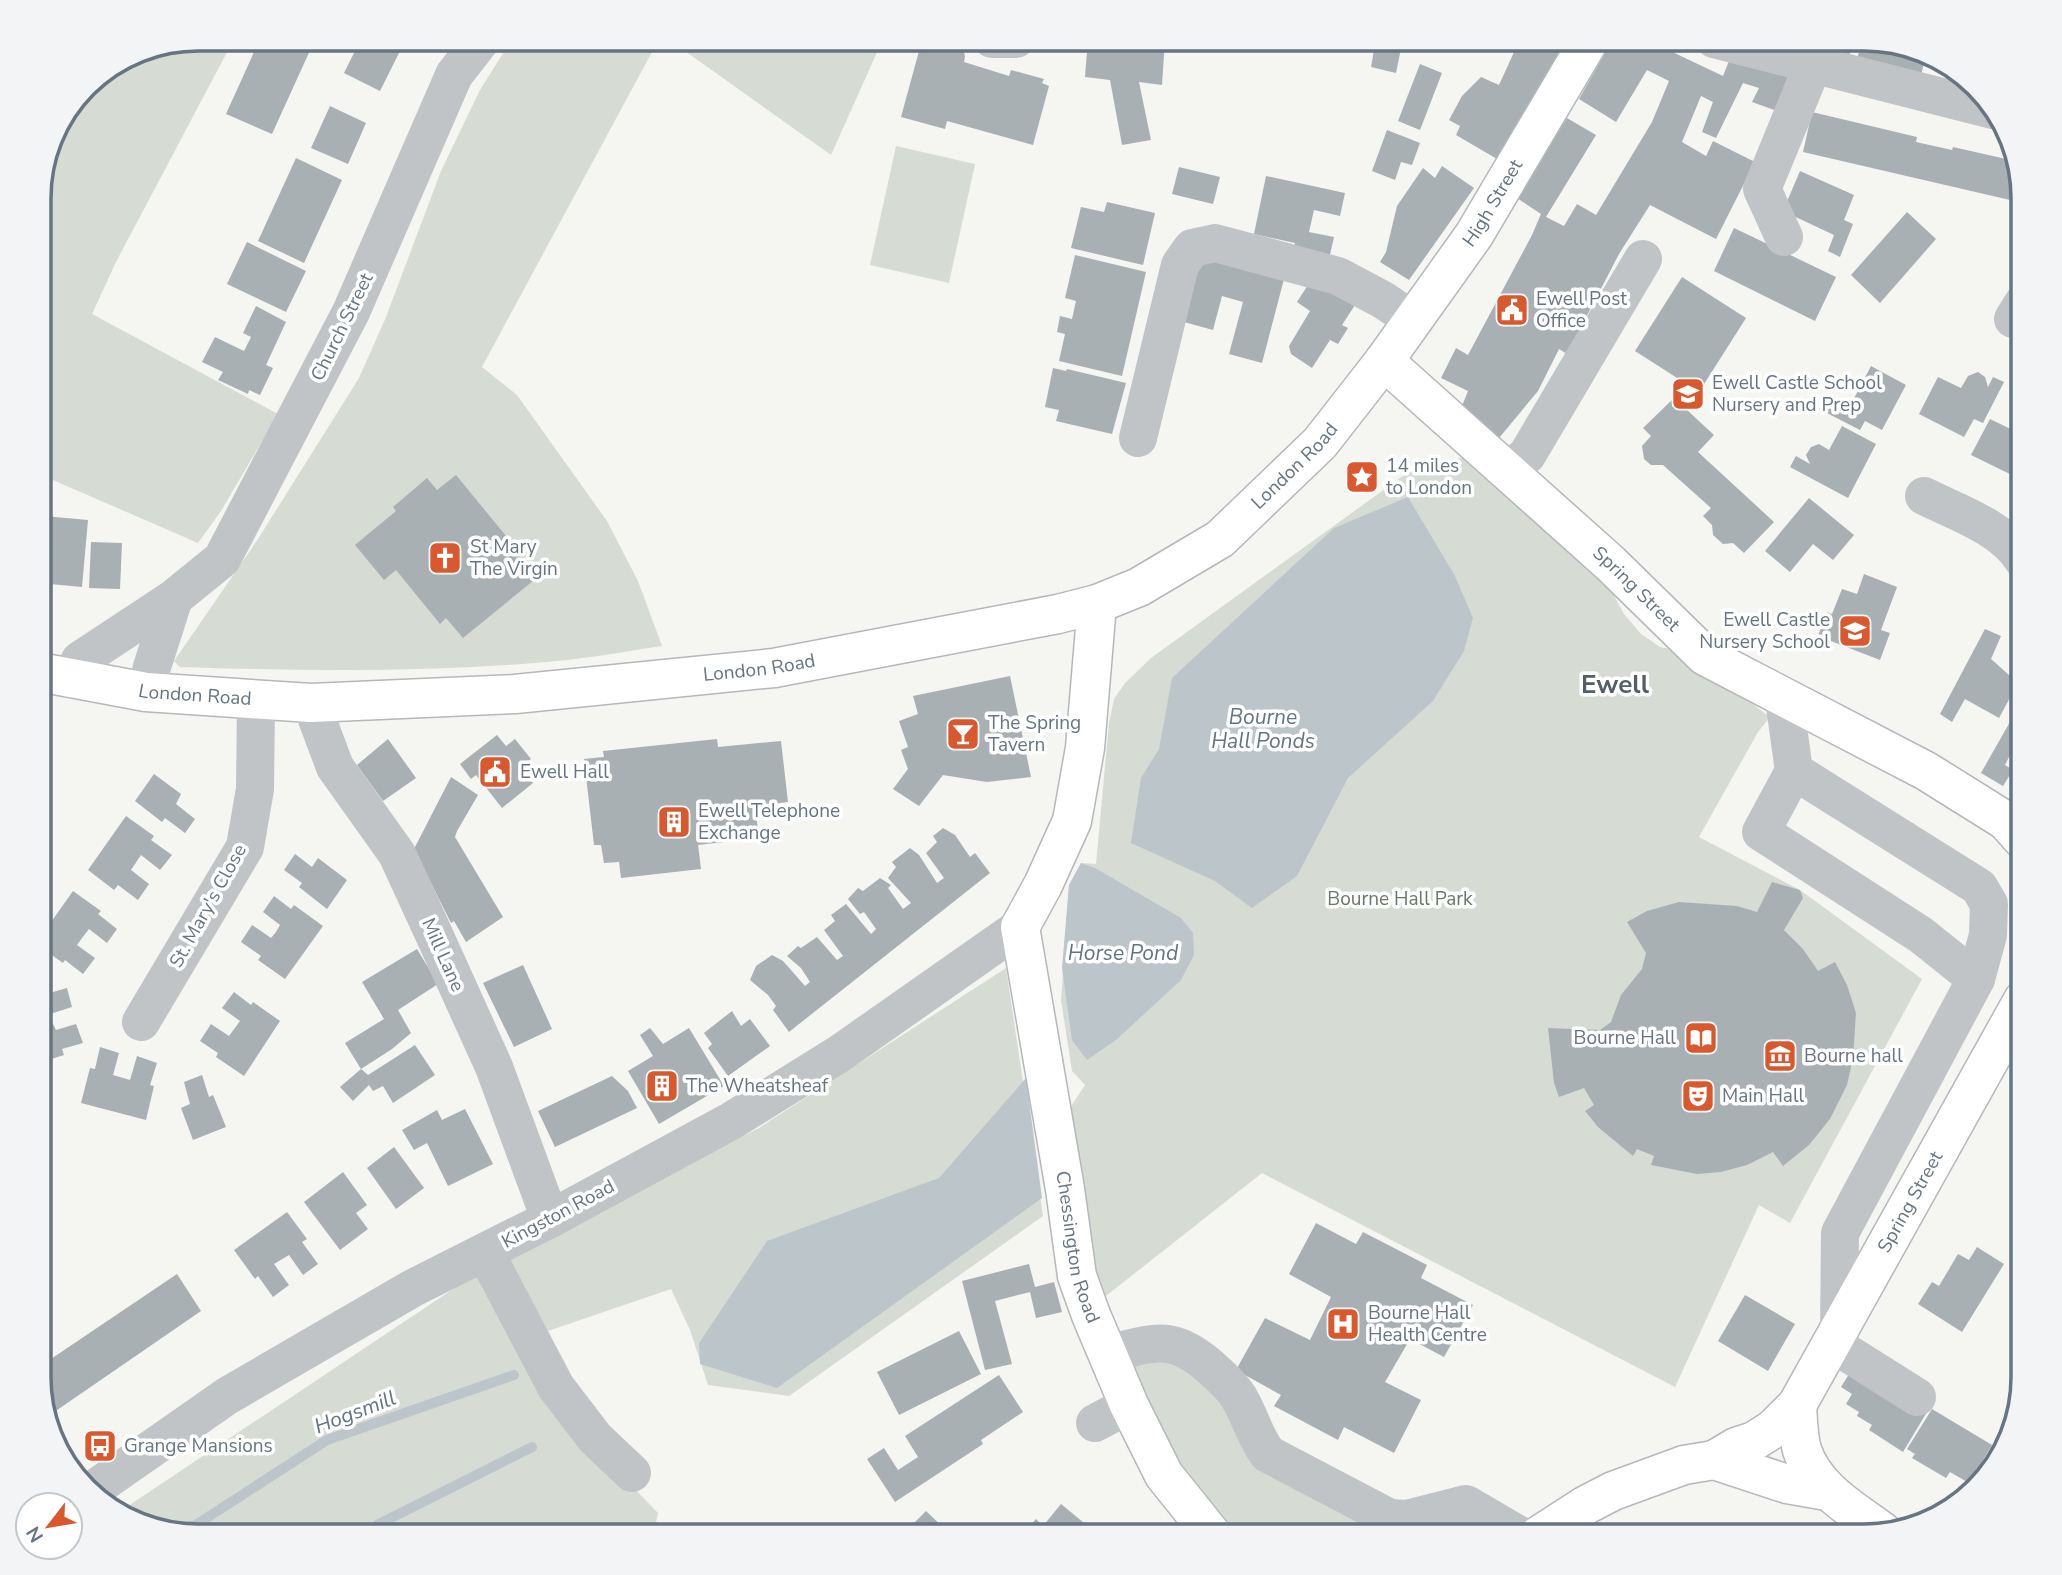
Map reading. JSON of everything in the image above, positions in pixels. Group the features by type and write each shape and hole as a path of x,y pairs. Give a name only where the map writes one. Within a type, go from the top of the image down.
{"main road":[{"name":"High Street","path":"1384,361 1398,310 1474,235 1582,51"},
{"name":"Spring Street","path":"1384,361 1611,563 1705,656 1926,771 2011,826"},
{"name":"London Road","path":"55,675 146,692 311,703 515,694 774,668 1058,614 1097,604 1139,587 1220,539 1320,443 1384,361"},
{"path":"1020,927 1043,886 1072,821 1085,748 1097,604"},
{"name":"Chessington Road","path":"1020,927 1077,1276 1129,1405 1164,1475 1203,1524"},
{"name":"Spring Street","path":"1797,1405 2011,1023"},
{"path":"1557,1524 1613,1491 1684,1465 1714,1460 1761,1437 1797,1405"},
{"path":"1797,1405 1801,1447 1807,1462 1827,1491 1872,1524"},
{"path":"1714,1460 1787,1483 1827,1491"}],"street":[{"name":"Church Street","path":"55,675 174,598 222,559 351,312 454,75 472,51"},
{"path":"1762,51 1979,107"},
{"path":"1784,237 1762,189 1813,65"},
{"path":"1138,438 1180,265 1192,247 1215,243 1338,276 1398,310"},
{"path":"1507,471 1527,455 1643,259"},
{"path":"1924,496 1998,533 2011,544"},
{"path":"146,692 174,598"},
{"path":"1784,698 1794,771 1760,832 1921,935 1976,979"},
{"name":"St. Mary's Close","path":"141,1022 245,847 255,789 256,700"},
{"name":"Mill Lane","path":"311,703 335,767 397,854 494,1067 550,1219"},
{"path":"1794,771 1979,887 1989,904 1988,935 1976,979 1840,1233 1836,1339 1917,1397"},
{"name":"Kingston Road","path":"99,1486 227,1396 413,1288 550,1219 731,1121 839,1054 1020,927"},
{"path":"485,1252 556,1387 595,1438 632,1473"},
{"path":"1108,1354 1159,1343 1178,1345 1202,1360 1225,1380 1239,1397 1260,1444 1268,1454 1390,1518 1407,1519 1466,1504 1500,1524"},
{"path":"1095,1423 1129,1405"}],"green space":[{"path":"228,51 116,262 92,314 278,414 221,511 198,543 51,479 51,188 56,160 66,133 87,101 101,87 133,66 160,56 179,52"},
{"path":"504,51 653,51 482,367 517,395 607,521 638,581 662,646 569,660 463,668 321,670 180,667 174,661 258,539 359,378 386,317 441,171 480,90"},
{"path":"685,51 878,51 831,155"},
{"path":"896,146 975,164 949,283 870,265"},
{"name":"Bourne Hall Park","path":"1467,456 1608,579 1624,614 1641,634 1660,647 1680,651 1770,717 1758,732 1699,837 1800,890 1922,979 1790,1223 1759,1205 1675,1387 1262,1173 1106,1296 1081,1236 1070,1108 1085,1085 1072,1071 1061,1000 1069,885 1081,863 1096,864 1109,723 1114,699 1125,683 1151,658 1407,473"},
{"path":"1006,968 1043,1216 789,1396 708,1385 690,1330 671,1289 548,1331 600,1453 658,1513 656,1524 198,1524 160,1519 128,1506 507,1253 759,1128"},
{"path":"1157,1353 1191,1370 1388,1524 1219,1524 1185,1479 1131,1374 1131,1357"}],"water":[{"name":"Bourne Hall Ponds","path":"1408,497 1455,576 1473,618 1464,651 1433,701 1348,778 1297,876 1252,908 1215,881 1131,843 1141,778 1159,749 1172,678 1334,528"},
{"name":"Horse Pond","path":"1081,863 1095,868 1181,918 1193,933 1194,955 1181,980 1116,1040 1087,1060 1072,1040 1062,968 1069,885"},
{"path":"1026,1078 1042,1198 777,1388 700,1364 699,1343 767,1241 939,1178"}],"building":[{"path":"255,51 310,51 272,134 226,114"},
{"path":"355,51 400,51 380,91 344,73"},
{"path":"919,51 964,51 964,62 1009,76 1011,70 1044,79 1042,83 1049,86 1033,145 947,121 945,129 901,117"},
{"path":"1087,51 1164,51 1162,85 1139,82 1151,140 1122,145 1110,80 1085,77"},
{"path":"1374,51 1401,51 1396,73 1371,67"},
{"path":"1515,51 1565,51 1497,159 1456,135 1460,126 1449,120 1462,96 1481,77 1499,85"},
{"path":"1606,51 1670,51 1723,76 1733,51 1797,72 1780,112 1752,102 1759,88 1743,83 1716,138 1702,132 1713,102 1701,96 1682,142 1706,156 1713,141 1755,162 1716,239 1650,205 1619,254 1567,354 1559,349 1538,391 1499,438 1462,406 1468,391 1441,378 1456,348 1468,355 1541,214 1517,198 1567,118 1596,135 1546,217 1564,226 1577,204 1596,215 1652,122 1669,81 1647,70 1616,122 1579,99"},
{"path":"1811,51 1850,51 1848,62"},
{"path":"1859,51 1883,52 1924,64 1921,75 1857,60"},
{"path":"1420,64 1442,73 1420,130 1398,121"},
{"path":"330,106 366,123 348,164 311,148"},
{"path":"1812,112 1917,137 1916,142 2006,159 2011,200 1803,152"},
{"path":"1387,130 1420,143 1412,165 1401,162 1395,180 1372,171"},
{"path":"296,158 342,180 304,263 258,241"},
{"path":"1442,166 1474,188 1409,280 1380,262 1386,252 1397,206 1423,168 1435,178"},
{"path":"1179,167 1220,177 1213,204 1172,194"},
{"path":"1800,171 1854,195 1844,220 1853,224 1840,257 1828,251 1834,235 1783,211"},
{"path":"1266,176 1345,193 1340,216 1314,210 1309,232 1334,237 1329,259 1293,251 1295,243 1254,234"},
{"path":"1107,202 1155,213 1143,265 1071,248 1081,207 1104,212"},
{"path":"1907,212 1936,239 1880,303 1851,275"},
{"path":"1734,228 1836,277 1815,321 1714,271"},
{"path":"247,242 306,271 286,312 227,284"},
{"path":"1075,255 1146,272 1122,376 1059,361 1065,334 1057,332 1060,316 1072,319 1076,301 1065,298"},
{"path":"1201,256 1284,279 1262,363 1229,354 1243,302 1222,296 1213,330 1184,322"},
{"path":"1313,277 1355,305 1342,325 1348,328 1338,344 1330,340 1312,368 1291,354 1289,346 1310,311 1297,302"},
{"path":"1682,277 1746,318 1699,392 1635,351"},
{"path":"256,306 286,322 266,365 273,368 260,395 249,390 248,394 218,380 223,372 202,362 215,337 244,351 251,337 243,333"},
{"path":"1871,366 1906,385 1882,430 1865,421 1860,430 1819,409 1826,396 1849,408"},
{"path":"1053,368 1126,383 1112,434 1056,421 1059,410 1045,407"},
{"path":"1978,372 1985,377 1988,387 1993,377 2004,382 1983,423 1974,419 1964,437 1919,414 1938,377 1961,388 1968,376"},
{"path":"1674,398 1714,435 1698,452 1774,522 1744,553 1733,543 1723,544 1713,535 1712,525 1703,516 1711,508 1663,465 1651,465 1644,459 1642,446 1651,436 1643,428"},
{"path":"1990,419 2011,429 2011,475 1971,455"},
{"path":"1842,426 1876,444 1848,498 1790,467 1796,456 1810,464 1806,455 1811,447 1819,444 1829,450"},
{"name":"St Mary The Virgin","path":"456,475 539,576 463,638 446,618 440,624 396,570 384,580 355,545 396,511 393,507 427,478 437,490"},
{"path":"1809,498 1854,535 1833,560 1813,544 1790,572 1765,551"},
{"path":"51,517 88,520 82,587 51,584"},
{"path":"91,542 122,543 120,589 89,588"},
{"path":"1864,574 1897,587 1881,630 1890,633 1880,660 1818,636 1827,612 1832,614 1842,589 1857,594"},
{"path":"1985,629 2001,636 1991,659 2011,677 2011,696 1999,718 1965,699 1952,722 1940,714"},
{"name":"The Spring Tavern","path":"1010,676 1031,777 987,782 943,775 919,806 893,789 908,769 901,750 908,747 899,721 918,714 913,696"},
{"path":"2011,720 2011,753 2005,765 2011,769 2011,773 2003,786 1981,773"},
{"name":"Ewell Hall","path":"497,735 506,746 515,739 531,759 520,768 533,783 502,808 476,775 471,779 460,764"},
{"path":"388,739 416,778 383,801 357,765"},
{"name":"Ewell Telephone Exchange","path":"717,739 718,747 781,741 788,802 755,806 759,838 698,845 701,869 621,878 619,862 604,863 601,845 594,845 584,759 604,757 603,751"},
{"path":"154,774 181,794 176,804 195,819 185,833 165,818 162,822 135,801"},
{"path":"451,777 478,795 455,837 503,917 466,942 454,921 451,923 414,849"},
{"path":"126,816 154,836 151,840 172,855 160,870 141,855 131,870 149,884 138,900 118,885 114,890 88,870"},
{"path":"943,828 955,835 970,857 975,853 990,873 789,1032 773,1010 776,1006 768,995 750,980 756,966 772,955 783,961 805,986 810,982 801,968 787,956 798,946 801,948 817,937 837,960 843,956 824,930 835,921 831,915 846,904 871,934 876,929 864,912 860,914 848,899 858,888 863,891 880,878 891,885 888,888 903,909 911,903 888,878 896,867 892,862 910,848 919,855 937,883 944,878 926,853 937,842 933,836"},
{"path":"295,854 312,867 318,858 347,880 327,909 299,887 302,883 284,870"},
{"path":"1772,882 1800,890 1803,898 1784,930 1803,949 1818,971 1835,962 1847,985 1856,1013 1853,1058 1847,1085 1830,1119 1809,1145 1783,1166 1773,1152 1747,1165 1721,1172 1697,1174 1651,1165 1654,1156 1637,1149 1633,1156 1598,1127 1585,1111 1594,1105 1584,1088 1559,1097 1554,1083 1548,1028 1600,1030 1611,1022 1621,995 1642,969 1646,953 1627,922 1647,911 1679,902 1737,906 1757,912"},
{"path":"73,891 101,911 98,914 117,929 107,943 89,929 82,938 77,945 95,958 83,974 65,960 63,963 51,954 51,922"},
{"path":"274,896 291,909 294,905 323,926 285,979 258,960 261,956 241,942 252,925 271,938 276,932 280,925 263,912"},
{"path":"417,949 438,984 398,1010 411,1033 361,1069 345,1043 384,1019 362,982"},
{"path":"523,965 552,1029 514,1047 483,983"},
{"path":"67,988 72,1007 51,1014 51,993"},
{"path":"234,992 280,1021 244,1076 216,1057 218,1053 200,1041 211,1024 229,1036 240,1021 222,1008"},
{"path":"732,1011 741,1026 750,1019 770,1046 728,1076 708,1048 712,1044 704,1033"},
{"path":"51,1018 56,1030 76,1024 83,1043 62,1049 64,1055 51,1059"},
{"path":"650,1028 663,1044 689,1028 724,1086 659,1124 628,1071 653,1056 640,1035"},
{"path":"415,1045 435,1075 393,1103 383,1086 373,1091 369,1085 353,1101 340,1087 361,1069 368,1075"},
{"path":"100,1047 119,1053 113,1075 130,1080 137,1056 157,1063 150,1085 154,1086 146,1120 81,1103 90,1068 95,1069"},
{"path":"202,1075 209,1097 213,1095 226,1127 193,1140 181,1108 190,1104 184,1082"},
{"path":"612,1076 628,1091 637,1108 555,1147 538,1111"},
{"path":"465,1109 493,1164 448,1186 427,1143 414,1150 402,1130 437,1110 442,1120"},
{"path":"394,1147 424,1188 396,1209 367,1168"},
{"path":"343,1172 367,1205 356,1213 368,1229 340,1250 304,1202"},
{"path":"287,1212 307,1239 302,1242 318,1264 303,1275 289,1255 274,1264 289,1285 273,1297 258,1276 255,1279 234,1250"},
{"name":"Bourne Hall Health Centre","path":"1316,1223 1356,1244 1363,1232 1427,1265 1421,1278 1473,1305 1444,1357 1410,1339 1385,1382 1421,1400 1394,1453 1344,1427 1338,1440 1274,1406 1281,1395 1236,1370 1265,1318 1310,1340 1331,1297 1289,1274"},
{"path":"1977,1247 2004,1264 1962,1332 1918,1304 1932,1282 1939,1286 1958,1254 1969,1260"},
{"path":"1029,1264 1035,1287 1054,1282 1062,1312 1036,1318 1030,1292 995,1301 1012,1364 985,1370 962,1281"},
{"path":"177,1274 201,1311 55,1411 51,1387 51,1359"},
{"path":"1745,1295 1795,1324 1768,1371 1718,1341"},
{"path":"959,1331 981,1374 899,1415 877,1372"},
{"path":"1851,1371 1927,1412 1903,1452 1869,1430 1872,1425 1857,1416 1859,1412 1846,1404 1852,1394 1841,1387"},
{"path":"999,1375 1023,1412 981,1440 983,1444 895,1502 867,1459 884,1448 898,1470 918,1457 905,1436"},
{"path":"1932,1409 1992,1445 1967,1482 1950,1472 1946,1478 1912,1458 1915,1454 1907,1449"},
{"path":"1061,1504 1085,1524 1045,1524"},
{"path":"926,1511 940,1524 913,1524"}],"waterway":[{"name":"Hogsmill","path":"197,1524 327,1440 514,1375"},
{"path":"379,1524 532,1447"}],"place":[{"name":"Ewell Post Office","path":"1512,310"},
{"name":"Ewell Castle School Nursery and Prep","path":"1688,394"},
{"name":"14 miles to London","path":"1362,477"},
{"name":"St Mary The Virgin","path":"445,558"},
{"name":"Ewell Castle Nursery School","path":"1855,631"},
{"name":"The Spring Tavern","path":"963,734"},
{"name":"Ewell Hall","path":"495,772"},
{"name":"Ewell Telephone Exchange","path":"674,822"},
{"name":"Bourne Hall","path":"1701,1038"},
{"name":"Bourne hall","path":"1780,1056"},
{"name":"The Wheatsheaf","path":"662,1086"},
{"name":"Main Hall","path":"1698,1096"},
{"name":"Bourne Hall Health Centre","path":"1343,1324"},
{"name":"Grange Mansions","path":"100,1446"}],"district":[{"name":"Ewell","path":"1615,684"}]}
